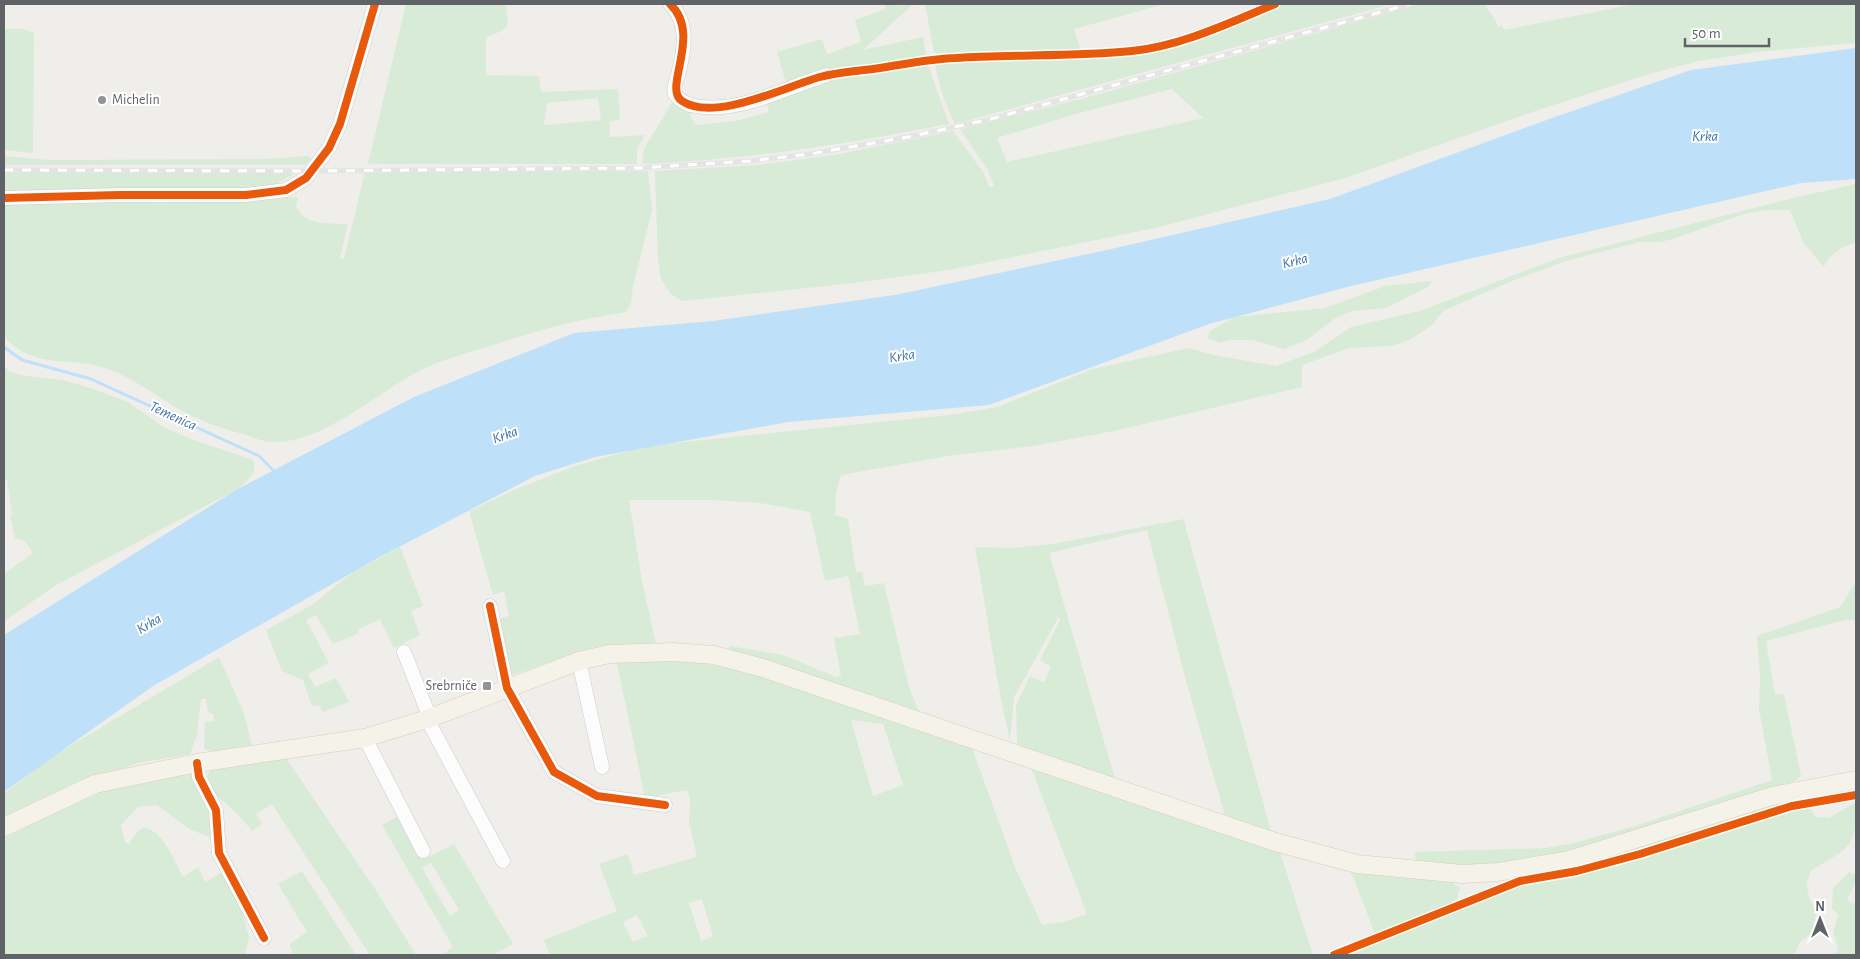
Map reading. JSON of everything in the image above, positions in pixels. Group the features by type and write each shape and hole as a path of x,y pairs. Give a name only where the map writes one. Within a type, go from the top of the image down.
{"main road":[{"path":"4,827 95,784 197,763 365,738 428,719 579,662 609,654 673,652 714,656 764,668 1275,842 1357,864 1406,870 1462,874 1498,872 1569,860 1772,796 1856,780"}],"street":[{"path":"4,198 120,195 246,195 268,194 291,187 306,178 320,161 340,124 375,4"},
{"path":"670,4 681,21 685,38 683,55 674,87 675,94 682,101 705,107 756,101 826,75"},
{"path":"490,606 507,688 554,772 597,796 665,805"},
{"path":"404,652 428,719 503,860"},
{"path":"579,662 602,767"},
{"path":"365,738 423,851"},
{"path":"197,763 199,777 216,810 219,853 264,938"}],"green space":[{"path":"406,4 506,4 508,24 502,31 486,37 486,75 539,76 541,92 618,89 620,119 609,122 610,137 645,135 637,149 637,164 368,164","holes":["598,98 601,120 544,125 547,103"]},
{"path":"885,4 898,6 913,4 863,50 923,37 926,56 818,75 787,86 777,52 822,39 827,54 861,42 855,20 886,9"},
{"path":"925,4 1165,4 1074,29 1081,51 1078,52 939,54 934,52"},
{"path":"1283,4 1392,4 955,124 942,94 936,71 935,63 940,61 1132,54 1173,45"},
{"path":"1420,4 1485,4 1499,27 1502,25 1504,30 1635,4 1856,4 1856,43 1757,52 1699,61 1649,74 1538,110 1345,178 1155,228 949,270 854,283 682,301 671,294 661,279 658,261 655,171 757,165 834,155 953,131 983,172 990,188 994,185 987,169 960,129 1081,99","holes":["1172,89 1203,118 1007,162 997,138 1079,113"]},
{"path":"4,29 24,29 34,33 33,153 4,150"},
{"path":"928,65 949,124 758,155 642,164 644,149 674,99 692,108 690,115 696,125 736,121 769,112 766,100 832,77"},
{"path":"4,156 49,160 266,159 308,156 311,159 305,165 4,165"},
{"path":"648,171 652,210 633,287 631,303 626,312 555,326 435,364 403,380 348,416 310,435 291,440 265,441 211,424 180,410 118,373 94,365 39,358 15,347 4,336 4,204 225,202 298,197 296,207 306,218 325,223 348,224 340,258 344,259 365,172"},
{"path":"4,172 297,172 274,185 250,188 4,192"},
{"path":"1856,184 1856,242 1833,254 1824,267 1803,242 1790,210 1768,210 1747,213 1661,242 1639,242 1566,261 1512,281 1443,311 1432,325 1411,339 1391,346 1349,348 1302,365 1302,387 1114,431 1033,446 948,456 841,475 836,493 835,515 848,519 856,572 862,572 865,586 884,583 908,684 919,713 729,652 730,646 783,655 836,677 841,676 834,638 860,634 848,576 825,581 810,512 760,503 715,500 629,500 642,581 656,644 605,645 584,650 509,676 498,619 509,616 504,591 493,595 469,511 519,488 575,466 645,446 949,415 997,407 1093,369 1189,348 1213,355 1276,366 1314,352 1351,327 1420,311 1559,258 1797,197"},
{"path":"1432,281 1428,287 1386,308 1352,311 1334,319 1308,339 1284,349 1252,340 1229,340 1220,343 1207,338 1210,331 1235,317 1325,308 1385,286"},
{"path":"4,366 10,372 26,376 63,380 128,402 165,428 253,460 253,473 238,489 58,584 4,621 4,574 33,553 25,541 15,538 10,515 12,515 7,479 4,480"},
{"path":"1184,519 1272,834 1226,819 1186,681 1147,530 1049,553 1116,782 1020,747 1017,743 1016,705 1030,676 1044,682 1051,667 1040,660 1060,620 1058,618 1014,697 1010,741 995,669 975,547 1012,548 1053,544"},
{"path":"400,547 423,606 411,611 420,635 394,648 380,619 357,630 359,633 333,644 316,615 306,620 329,663 308,674 315,687 336,678 349,702 323,712 319,705 312,706 303,680 282,671 266,630 312,605 353,572"},
{"path":"1856,582 1856,620 1845,620 1766,641 1775,695 1784,694 1801,776 1795,781 1601,845 1517,862 1479,865 1417,864 1414,852 1546,848 1574,843 1635,826 1772,780 1759,709 1760,678 1757,636 1840,607"},
{"path":"219,657 244,713 252,747 213,751 204,749 205,722 215,721 213,714 208,712 206,699 201,699 197,735 190,754 138,763 47,796 4,818 4,794 50,758"},
{"path":"662,659 701,662 753,673 971,745 1015,867 1042,925 1063,922 1087,914 1030,765 1279,849 1313,955 550,955 544,940 617,911 599,864 628,854 634,875 697,857 689,822 690,798 687,790 645,798 617,663","holes":["851,720 883,724 903,785 873,796","702,899 713,936 701,941 689,903","637,915 648,936 633,942 623,922"]},
{"path":"286,758 375,889 416,955 370,955 272,804 256,814 262,824 252,831 215,794 208,784 209,772 214,768"},
{"path":"185,769 192,773 213,813 213,829 210,837 189,829 157,805 138,807 121,825 125,842 129,844 137,832 144,827 151,830 163,841 183,877 198,867 205,882 223,872 240,903 249,937 245,955 4,955 4,837 82,797 113,787"},
{"path":"1805,797 1815,817 1829,818 1856,802 1856,818 1852,839 1848,846 1811,871 1806,884 1810,900 1816,912 1813,932 1800,942 1794,955 1322,955 1377,939 1350,869 1448,880 1460,888 1456,902 1444,915 1537,879 1655,841 1736,818 1772,804"},
{"path":"398,816 424,859 454,844 513,944 493,955 442,955 453,947 382,825","holes":["431,863 459,910 450,916 422,868"]},
{"path":"302,871 356,955 293,955 290,944 307,932 278,884"},
{"path":"1849,872 1856,875 1854,886 1847,900 1856,904 1856,955 1835,955 1838,948 1833,931 1839,915 1832,909 1833,888"}],"water":[{"name":"Krka","path":"1856,48 1856,179 1801,183 1351,286 1209,324 989,405 788,422 595,457 535,476 376,559 153,686 4,792 4,635 236,490 414,397 574,333 713,321 895,295 1107,250 1330,199 1555,117 1691,70"}],"waterway":[{"name":"Temenica","path":"4,347 22,360 91,379 259,456 275,472"}],"railway":[{"path":"4,170 312,171 639,168 750,161 810,154 908,137 991,119 1410,4"}],"cycle path":[{"path":"4,198 120,195 246,195 286,190 306,178 329,148 340,124 375,4"},
{"path":"670,4 679,17 683,30 683,45 676,85 677,94 682,101 696,107 712,108 751,101 827,75 927,61 977,57 1110,53 1150,48 1205,33 1275,4"},
{"path":"490,606 507,688 554,772 597,796 665,805"},
{"path":"197,763 199,777 216,810 219,853 264,938"},
{"path":"1334,955 1520,881 1577,871 1640,854 1792,806 1856,795"}],"place":[{"name":"Michelin","path":"102,100"},
{"name":"Srebrniče","path":"487,686"}]}
